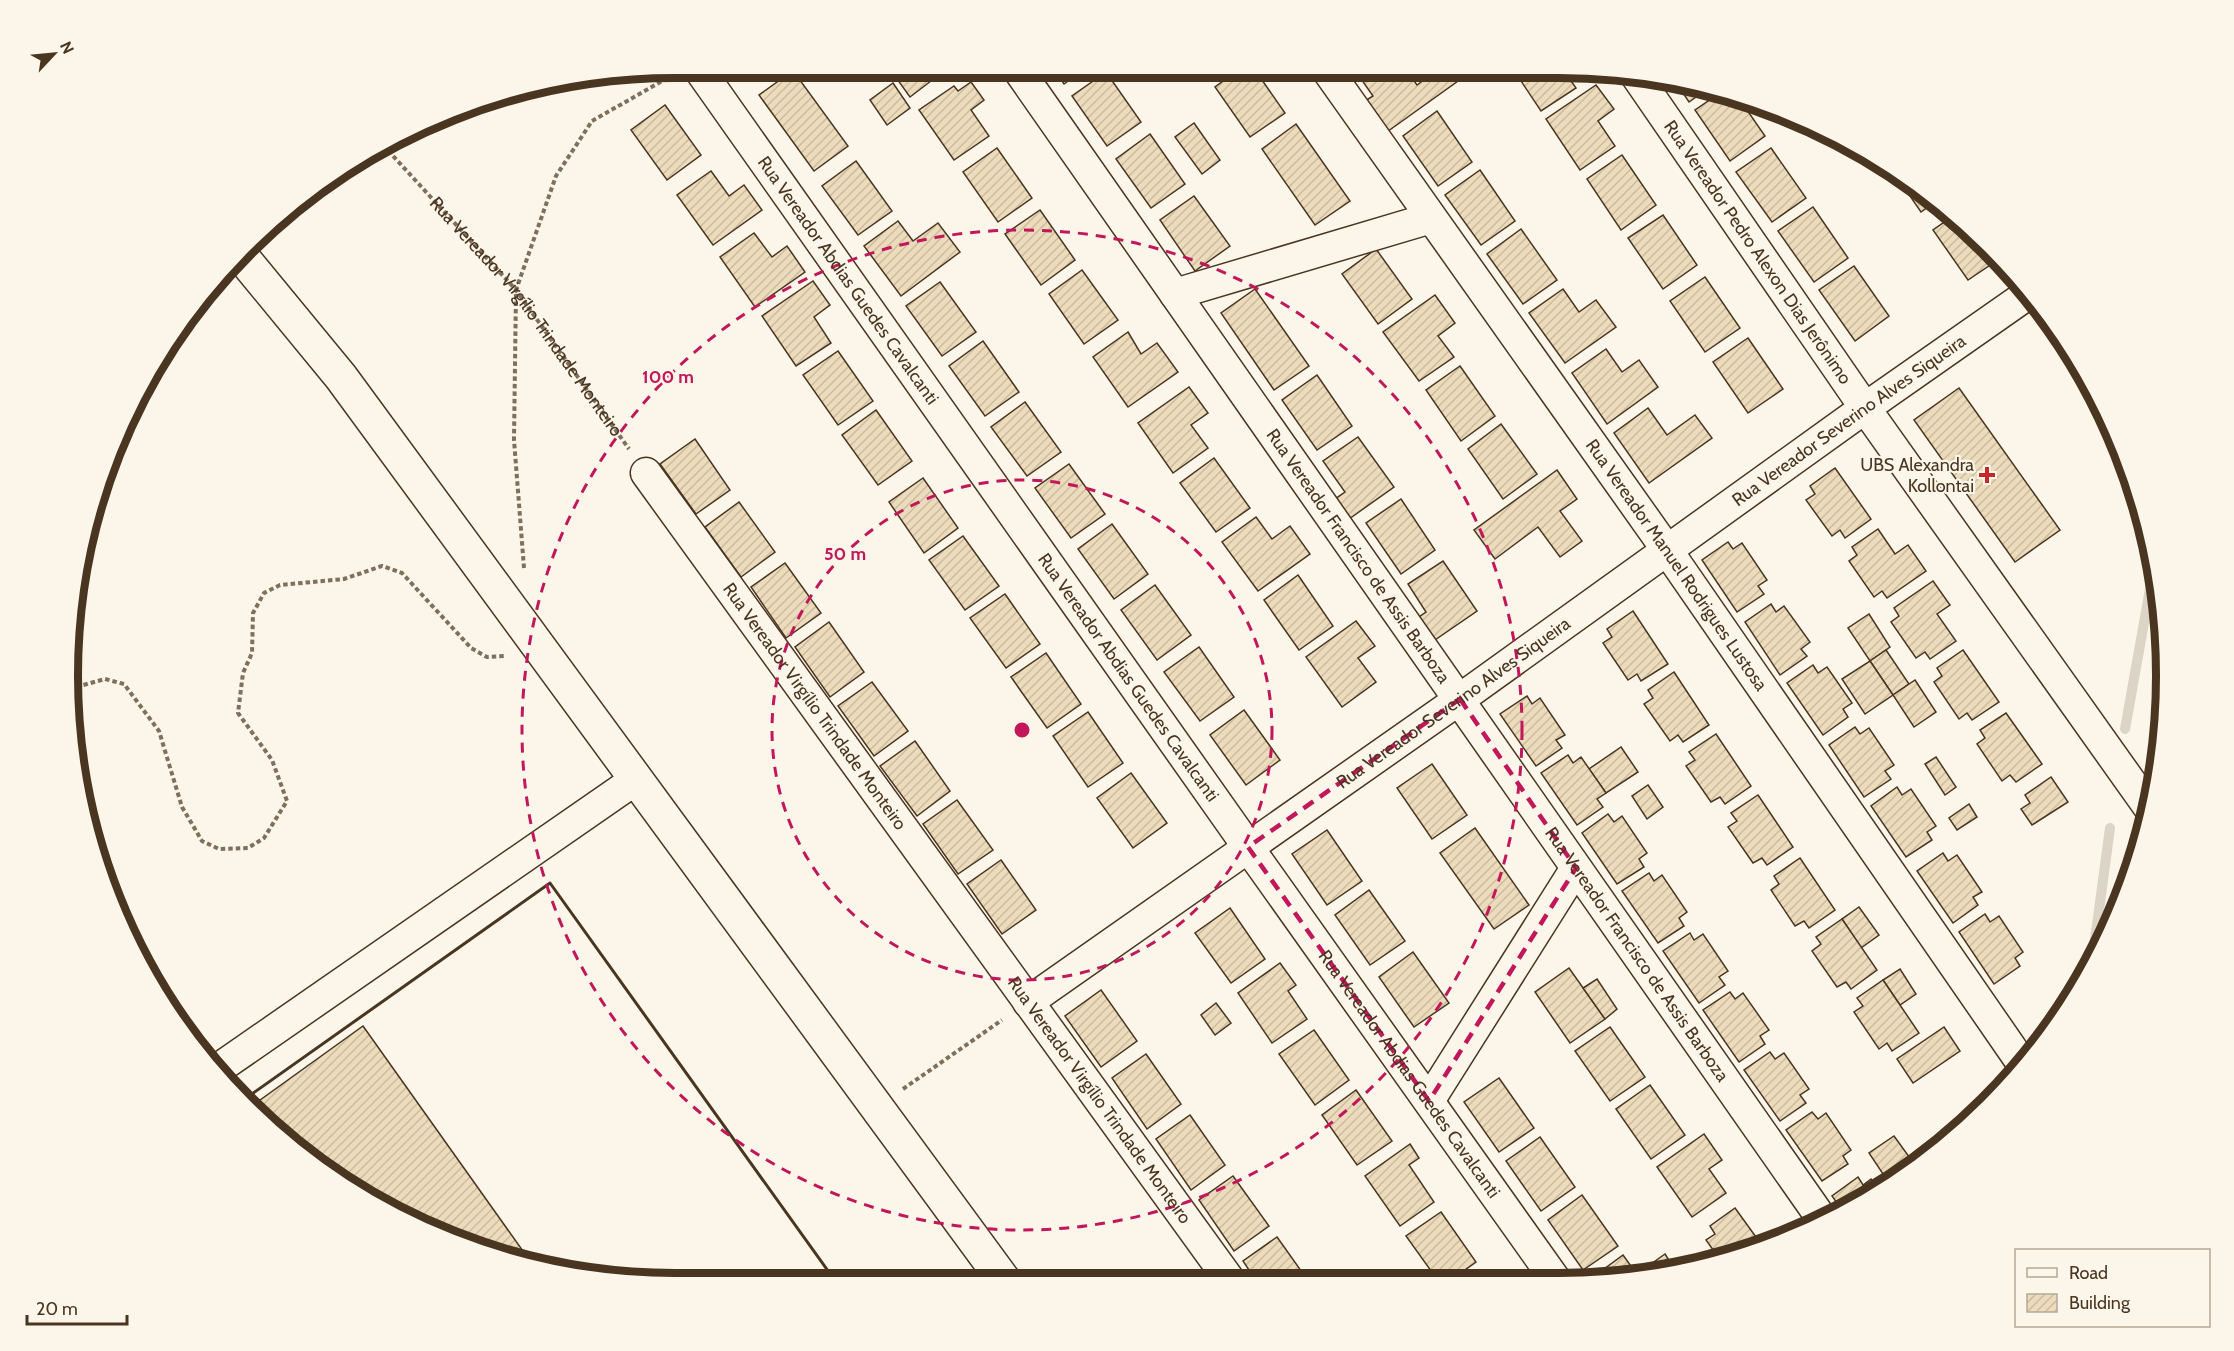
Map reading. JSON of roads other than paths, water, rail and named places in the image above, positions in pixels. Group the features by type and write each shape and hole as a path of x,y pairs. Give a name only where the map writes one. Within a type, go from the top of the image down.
{"main road":[{"path":"246,261 341,377 998,1273"}],"street":[{"name":"Rua Vereador Abdias Guedes Cavalcanti","path":"705,78 1551,1273"},
{"name":"Rua Vereador Francisco de Assis Barboza","path":"1024,78 1460,699 1817,1214"},
{"name":"Rua Vereador Manuel Rodrigues Lustosa","path":"1333,78 1666,550 2018,1057"},
{"name":"Rua Vereador Pedro Alexon Dias Jerônimo","path":"1642,84 1865,408 2143,800"},
{"path":"1175,294 1431,218"},
{"name":"Rua Vereador Severino Alves Siqueira","path":"1028,1002 1460,699 2022,298"},
{"name":"Rua Vereador Virgílio Trindade Monteiro","path":"646,473 1224,1273"},
{"path":"223,1065 635,780"},
{"path":"1429,1101 1576,868"}],"waterway":[{"path":"2125,729 2150,590"},
{"path":"2095,937 2110,828"}],"place":[{"name":"UBS Alexandra Kollontai","path":"1987,475"}]}
